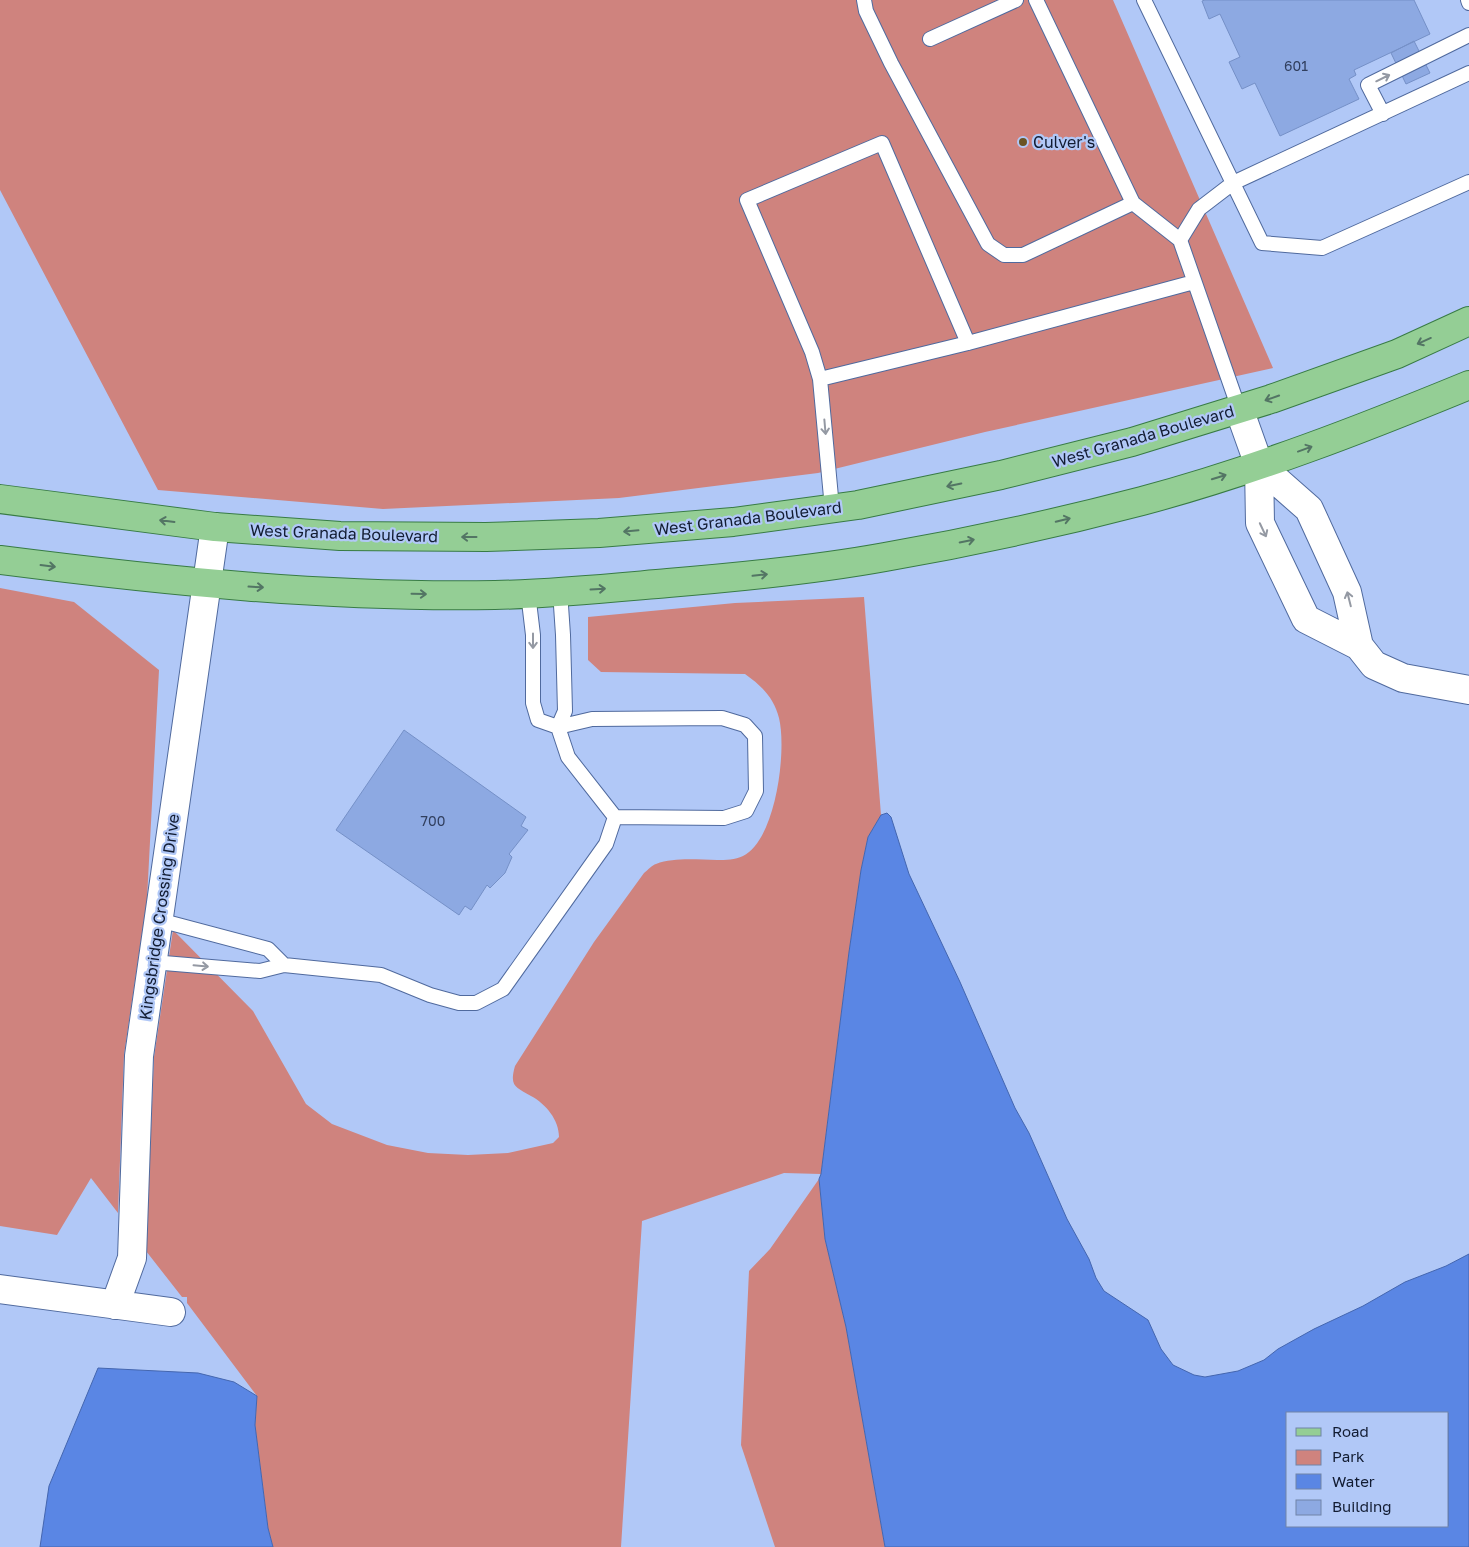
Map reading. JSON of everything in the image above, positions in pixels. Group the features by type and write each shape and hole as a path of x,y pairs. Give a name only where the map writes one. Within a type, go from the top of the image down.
{"main road":[{"name":"West Granada Boulevard","path":"0,499 215,528 340,536 486,537 599,533 715,524 858,504 1001,475 1132,442 1239,409 1397,354 1469,322"},
{"path":"0,560 208,585 371,593 496,595 616,588 762,575 884,558 1015,531 1144,500 1259,464 1392,417 1469,385"}],"street":[{"path":"1239,409 1259,464 1260,523 1306,619 1359,646 1374,665 1403,678 1469,690"},
{"path":"1259,464 1309,509 1347,592 1359,646"},
{"name":"Kingsbridge Crossing Drive","path":"115,1305 132,1258 139,1056 215,528"},
{"path":"0,1289 171,1312"}],"lane":[{"path":"864,0 866,11 891,63 988,244 1004,255 1023,255 1133,204"},
{"path":"930,39 1016,0"},
{"path":"1036,0 1133,204 1180,240 1239,409"},
{"path":"1144,0 1262,242 1322,248 1469,182"},
{"path":"1382,114 1368,85 1469,36"},
{"path":"1180,240 1198,209 1233,184 1469,73"},
{"path":"832,508 820,379 812,352 747,200 882,143 968,343"},
{"path":"820,379 968,343 1194,282"},
{"path":"560,591 565,711 558,727 568,757 614,817"},
{"path":"528,593 533,635 533,703 538,720 558,727 592,719 722,718 745,725 755,736 756,790 746,810 724,818 614,817"},
{"path":"152,962 260,971 284,965 381,975 430,996 459,1003 476,1003 503,989 606,844 614,817"},
{"path":"159,920 268,949 284,965"}],"green space":[{"path":"0,0 1113,0 1273,368 985,432 818,473 619,498 383,509 158,490 0,190"},
{"path":"0,588 74,602 159,670 147,899 124,1055 118,1213 91,1178 57,1235 0,1226"},
{"path":"864,597 881,815 868,837 861,870 821,1174 784,1173 642,1221 621,1547 273,1547 268,1528 255,1425 257,1396 187,1303 187,1297 182,1297 146,1251 154,1057 173,930 253,1011 306,1104 332,1124 387,1145 428,1153 468,1155 508,1153 553,1143 559,1137 557,1125 551,1113 542,1103 515,1086 513,1073 515,1066 594,942 644,873 654,865 671,860 730,860 743,856 754,847 764,832 771,814 780,772 781,732 779,718 771,698 757,683 745,674 601,672 588,660 588,617 735,603"},
{"path":"819,1179 825,1239 846,1327 885,1547 775,1547 741,1445 749,1271 770,1249"}],"water":[{"path":"887,813 891,817 909,874 960,982 1015,1108 1029,1133 1067,1219 1089,1259 1096,1278 1104,1291 1148,1320 1161,1349 1173,1365 1194,1375 1205,1377 1238,1371 1264,1360 1278,1349 1314,1329 1363,1306 1405,1282 1446,1266 1469,1254 1469,1547 885,1547 846,1327 825,1239 819,1179 849,952 861,870 868,837 881,815"},
{"path":"98,1368 198,1373 234,1382 257,1396 255,1425 268,1528 273,1547 40,1547 49,1486"}],"building":[{"path":"1414,0 1430,34 1354,70 1356,75 1349,79 1359,99 1280,136 1255,83 1242,89 1229,62 1240,57 1220,14 1209,19 1202,1"},
{"path":"1414,41 1430,73 1406,84 1391,53"},
{"path":"404,730 526,817 521,826 528,830 509,854 512,857 505,873 490,888 487,885 471,910 465,906 459,915 336,830"}],"place":[{"name":"Culver's","path":"1023,142"}]}
